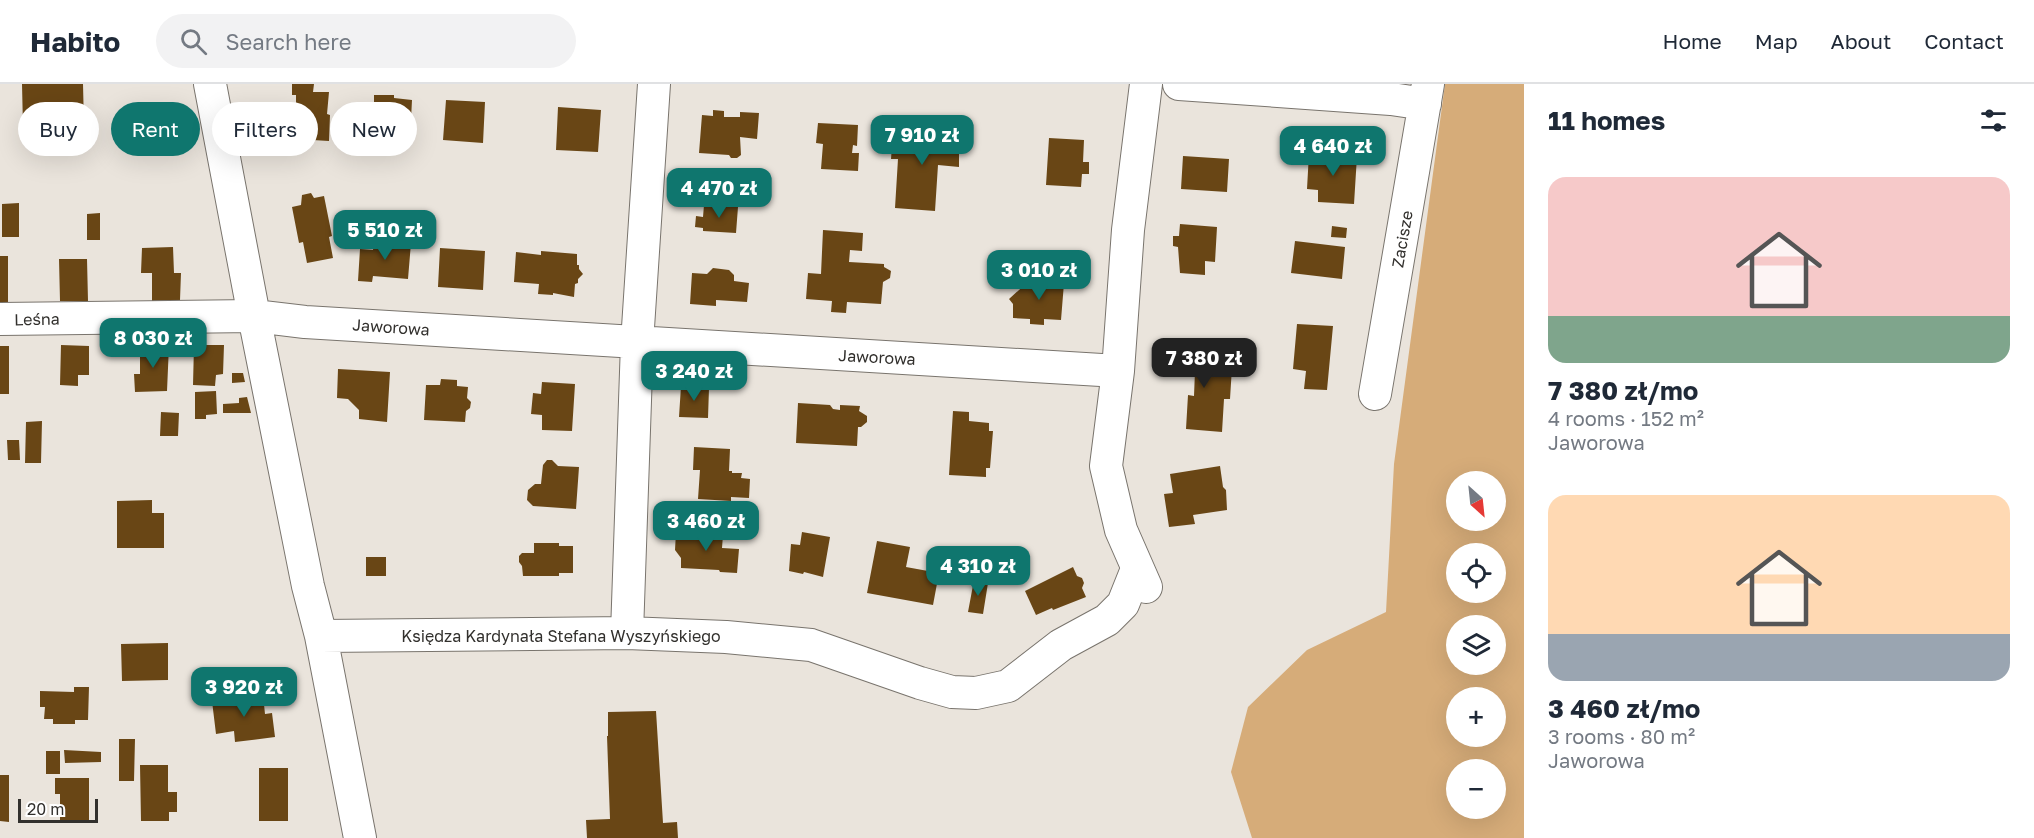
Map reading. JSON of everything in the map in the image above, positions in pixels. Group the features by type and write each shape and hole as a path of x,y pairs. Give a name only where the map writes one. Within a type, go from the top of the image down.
{"street":[{"path":"210,84 254,316 308,586 321,636 360,838"},
{"path":"627,633 637,343 654,84"},
{"path":"1118,371 1128,230 1146,84"},
{"path":"1179,84 1391,99 1427,94"},
{"name":"Zacisze","path":"1375,394 1427,94"},
{"name":"Leśna","path":"0,319 254,316"},
{"name":"Jaworowa","path":"254,316 305,322 1118,371"},
{"name":"Księdza Kardynała Stefana Wyszyńskiego","path":"321,636 627,633 703,635 811,645 952,692 976,693 1008,686 1061,645 1107,620 1143,582 1121,530 1106,466 1118,371"}],"shaded area":[{"path":"1445,84 1524,84 1524,838 1252,838 1231,772 1248,707 1307,650 1386,612 1394,464"}],"building":[{"path":"22,84 83,84 83,102 22,102"},
{"path":"292,84 314,84 313,92 329,92 327,114 330,115 329,141 318,140 318,102 296,102 296,95 292,95"},
{"path":"374,95 394,95 394,98 412,100 412,102 374,102"},
{"path":"446,100 485,102 483,143 443,140"},
{"path":"558,107 601,110 598,152 556,150"},
{"path":"713,110 724,111 724,117 740,117 740,112 759,113 757,139 740,137 741,155 737,158 731,158 729,155 699,153 702,115 713,116"},
{"path":"818,123 858,125 857,146 853,145 852,153 859,153 858,171 821,169 823,144 816,143"},
{"path":"906,128 928,129 928,137 942,137 947,133 957,134 962,140 962,149 959,150 959,167 938,165 935,211 895,208 898,159 891,159 893,132 906,133"},
{"path":"1049,138 1084,140 1083,162 1089,162 1089,174 1082,174 1081,187 1046,185"},
{"path":"1309,153 1357,156 1354,204 1318,202 1318,190 1307,189"},
{"path":"1183,156 1229,159 1227,192 1181,189"},
{"path":"311,193 314,198 324,196 332,236 329,237 333,258 307,263 303,242 299,243 292,207 301,205 302,195"},
{"path":"720,202 738,207 736,233 703,231 703,228 695,227 696,216 703,217 704,205 717,205"},
{"path":"19,203 19,237 2,237 2,204"},
{"path":"100,213 100,240 87,240 87,214"},
{"path":"1180,224 1217,227 1215,262 1205,261 1205,275 1180,273 1178,247 1173,246 1173,236 1179,236"},
{"path":"1332,226 1347,228 1346,238 1331,237"},
{"path":"823,230 863,233 862,251 850,250 849,262 884,264 884,267 891,271 890,278 883,282 881,304 847,302 846,313 831,312 832,301 806,299 808,273 821,274"},
{"path":"1295,241 1345,247 1342,279 1291,273"},
{"path":"374,242 411,243 408,279 373,276 372,282 358,281 360,249 373,250"},
{"path":"173,247 174,273 181,273 180,300 152,301 152,273 141,273 142,248"},
{"path":"440,248 485,251 483,290 438,287"},
{"path":"541,251 577,254 577,265 583,274 575,284 574,297 553,293 553,295 538,294 539,284 514,282 516,252 541,255"},
{"path":"0,256 8,256 8,302 0,302"},
{"path":"59,259 87,259 88,301 60,301"},
{"path":"713,268 729,270 734,275 734,281 749,283 747,302 716,300 716,306 690,304 692,273 707,274"},
{"path":"1040,271 1050,282 1064,283 1061,320 1044,319 1044,325 1030,324 1030,319 1013,318 1013,304 1009,299"},
{"path":"1297,324 1333,326 1327,390 1304,389 1306,371 1293,369"},
{"path":"61,345 89,346 89,375 78,375 78,386 60,385"},
{"path":"140,345 169,345 167,391 135,392 134,374 140,374"},
{"path":"194,345 224,345 223,374 216,375 215,386 193,385"},
{"path":"0,346 9,346 9,394 0,394"},
{"path":"1172,348 1208,350 1207,366 1232,367 1230,399 1224,399 1222,432 1186,429 1188,395 1194,396 1195,371 1171,369"},
{"path":"338,369 390,372 387,422 359,419 359,410 348,399 337,398"},
{"path":"232,373 243,373 245,382 232,383"},
{"path":"441,379 457,380 457,386 468,387 467,398 471,402 470,408 466,411 465,422 424,420 426,385 440,385"},
{"path":"542,382 575,384 572,431 542,430 542,415 531,414 533,393 541,394"},
{"path":"681,386 709,388 708,418 679,417"},
{"path":"216,391 217,414 206,415 206,419 195,419 195,392"},
{"path":"247,397 251,413 223,413 223,404 239,403 239,398"},
{"path":"798,403 830,405 833,409 840,410 840,405 860,406 859,411 867,416 867,422 858,427 857,446 796,443"},
{"path":"953,411 969,412 969,421 989,423 989,431 993,431 990,468 986,468 986,477 949,475"},
{"path":"161,412 179,413 178,436 160,436"},
{"path":"42,421 41,463 25,463 26,422"},
{"path":"7,440 19,440 20,460 8,460"},
{"path":"694,447 730,449 729,471 742,473 741,478 750,479 749,498 731,497 731,501 698,499 700,470 693,470"},
{"path":"547,460 552,460 558,466 579,467 576,509 533,506 527,500 528,490 535,484 541,484 543,465"},
{"path":"1220,466 1223,487 1226,490 1227,510 1193,515 1195,524 1169,527 1164,494 1173,493 1170,474"},
{"path":"152,500 152,513 164,513 164,548 117,548 117,501"},
{"path":"698,528 706,529 710,534 723,535 722,548 739,549 737,573 681,568 681,558 675,550 676,532 693,533"},
{"path":"802,532 830,537 823,577 789,571 791,544 800,545"},
{"path":"877,541 910,547 906,567 939,573 933,605 867,593"},
{"path":"534,543 559,543 559,546 573,546 573,573 559,573 559,576 523,576 519,556 522,553 534,553"},
{"path":"366,557 386,557 386,576 366,576"},
{"path":"1073,567 1077,576 1082,578 1084,583 1082,588 1086,597 1036,615 1025,591"},
{"path":"974,580 988,583 983,614 968,612"},
{"path":"168,643 168,680 122,681 121,644"},
{"path":"74,687 89,687 88,720 75,720 75,724 53,724 53,719 44,719 45,707 40,707 40,691 74,692"},
{"path":"263,695 265,714 272,713 275,737 235,742 234,731 216,734 212,701"},
{"path":"656,711 663,823 677,822 678,838 587,838 586,820 610,819 608,712"},
{"path":"119,739 135,739 134,781 119,781"},
{"path":"64,750 101,752 101,762 65,763"},
{"path":"46,751 60,751 60,774 46,774"},
{"path":"140,765 168,765 168,792 177,792 177,812 169,812 169,821 141,821"},
{"path":"259,768 288,768 288,821 259,821"},
{"path":"0,775 9,775 9,822 0,821"},
{"path":"55,778 89,778 89,822 60,821 60,794 55,794"}]}
